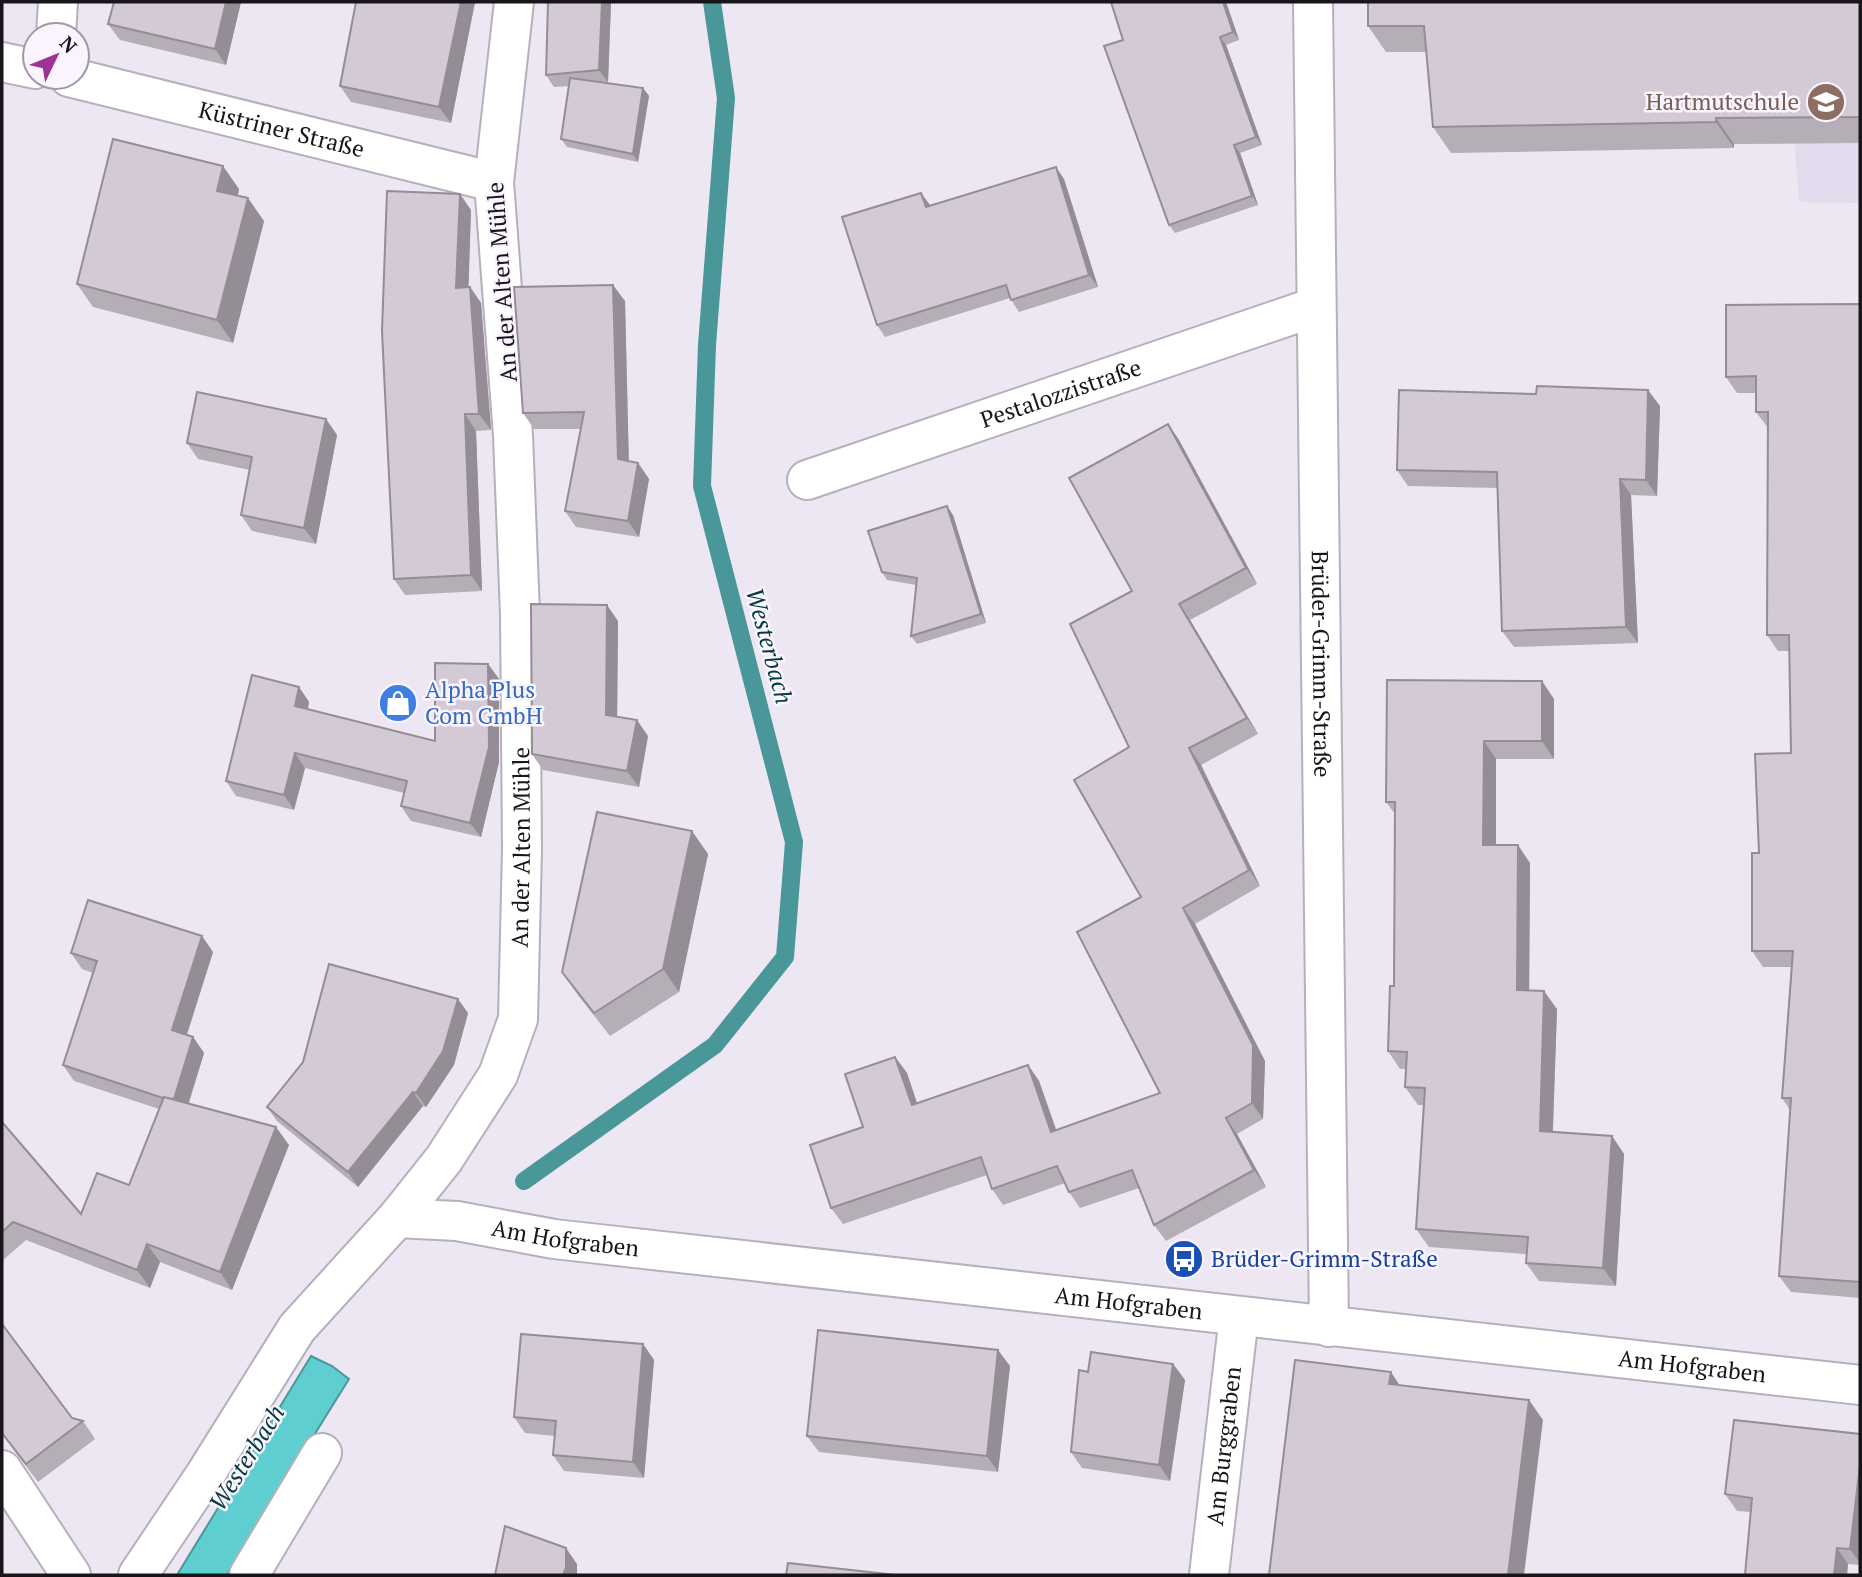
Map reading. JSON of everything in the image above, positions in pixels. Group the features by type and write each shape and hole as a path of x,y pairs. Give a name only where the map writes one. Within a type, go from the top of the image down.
{"street":[{"path":"57,21 58,2"},
{"name":"An der Alten Mühle","path":"138,1575 205,1475 296,1328 397,1218 444,1159 498,1075 518,1019 522,849 520,614 513,436 494,182 514,2"},
{"name":"Brüder-Grimm-Straße","path":"1313,2 1329,1327"},
{"path":"2,62 21,66"},
{"name":"Küstriner Straße","path":"91,82 494,182"},
{"name":"Pestalozzistraße","path":"807,480 1315,307"},
{"name":"Am Hofgraben","path":"397,1218 457,1221 554,1239 1860,1385"},
{"name":"Am Burggraben","path":"1209,1575 1239,1317"},
{"path":"248,1575 322,1452"},
{"path":"2,1471 71,1575"}],"shaded area":[{"name":"Hartmutschule","path":"1784,2 1860,2 1860,203 1799,202"}],"water":[{"name":"Westerbach","path":"311,1356 332,1366 349,1379 227,1575 177,1575"}],"building":[{"path":"114,2 226,2 215,49 108,24"},
{"path":"356,2 461,2 439,107 340,86"},
{"path":"548,2 602,2 599,70 546,75"},
{"path":"1111,2 1223,2 1233,32 1220,37 1256,137 1234,145 1252,196 1169,225 1104,46 1123,40"},
{"path":"1368,2 1860,2 1860,117 1716,118 1716,122 1433,127 1424,26 1368,26"},
{"path":"570,78 643,88 633,154 561,139"},
{"path":"113,139 223,166 217,191 248,198 217,320 77,284"},
{"path":"1056,167 1089,275 1011,300 1006,285 877,325 842,217 921,193 926,207"},
{"path":"387,191 460,194 456,288 470,287 479,414 465,414 471,575 394,579 382,331"},
{"path":"613,285 618,459 638,463 628,521 565,511 584,412 523,413 514,287"},
{"path":"1860,304 1860,1282 1779,1276 1791,1098 1782,1098 1793,951 1752,951 1752,853 1759,853 1755,754 1791,753 1789,635 1767,635 1768,412 1756,412 1756,376 1726,377 1726,305"},
{"path":"1537,386 1648,390 1646,480 1620,479 1626,627 1502,631 1497,472 1397,470 1399,390 1536,394"},
{"path":"197,392 326,419 304,528 241,515 252,457 187,443"},
{"path":"1168,424 1246,568 1179,604 1247,718 1189,748 1249,870 1183,908 1253,1045 1252,1103 1226,1118 1254,1170 1154,1225 1132,1170 1069,1192 1057,1166 992,1189 981,1157 831,1208 810,1145 863,1127 845,1074 895,1057 912,1105 1028,1065 1051,1132 1160,1093 1077,932 1141,897 1074,780 1129,747 1070,624 1132,591 1069,478"},
{"path":"947,506 981,614 911,636 917,578 882,572 868,531"},
{"path":"531,604 607,605 606,715 637,720 627,771 532,754"},
{"path":"435,663 488,664 489,747 470,823 401,806 407,781 295,753 284,795 226,781 252,675 299,687 295,706 435,741"},
{"path":"1387,680 1542,681 1542,741 1484,741 1483,845 1518,845 1517,990 1544,991 1540,1131 1612,1136 1603,1268 1526,1263 1528,1237 1416,1229 1425,1088 1405,1087 1407,1052 1388,1051 1390,986 1394,986 1395,802 1386,802"},
{"path":"597,812 692,831 663,969 594,1013 562,972"},
{"path":"88,900 202,936 172,1030 193,1037 174,1099 163,1098 63,1065 97,961 71,953"},
{"path":"329,964 458,999 443,1051 416,1093 413,1092 348,1172 267,1107 303,1062"},
{"path":"164,1097 276,1127 220,1272 147,1244 137,1270 13,1222 2,1232 2,1122 81,1214 97,1173 129,1185"},
{"path":"2,1324 72,1418 83,1421 26,1464 2,1433"},
{"path":"818,1330 998,1350 987,1456 807,1436"},
{"path":"521,1334 643,1344 633,1462 553,1455 556,1421 514,1417"},
{"path":"1091,1352 1173,1364 1159,1465 1071,1452 1079,1370 1088,1372"},
{"path":"1295,1360 1391,1372 1389,1384 1529,1400 1508,1575 1269,1575"},
{"path":"1734,1420 1860,1434 1860,1465 1850,1549 1837,1548 1834,1575 1745,1575 1752,1498 1725,1494"},
{"path":"505,1526 566,1548 563,1575 495,1575"},
{"path":"788,1563 896,1575 786,1575"}],"waterway":[{"name":"Westerbach","path":"524,1181 715,1045 785,957 794,842 702,486 707,345 726,98 712,2"}],"place":[{"name":"Hartmutschule","path":"1826,102"},
{"name":"Alpha Plus Com GmbH","path":"398,703"},
{"name":"Brüder-Grimm-Straße","path":"1184,1259"}]}
